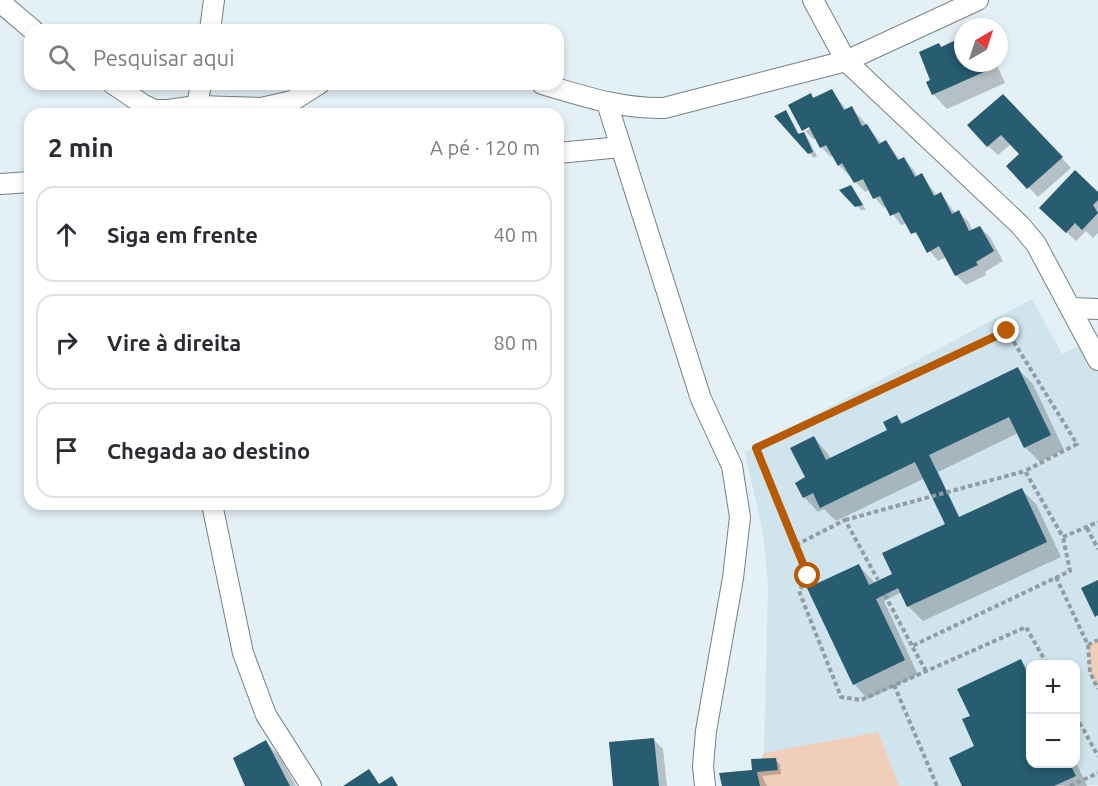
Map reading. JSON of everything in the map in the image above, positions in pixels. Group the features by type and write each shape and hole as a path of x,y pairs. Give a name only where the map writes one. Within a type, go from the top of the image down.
{"street":[{"path":"211,24 214,0"},
{"path":"813,0 846,61 1020,225 1036,244 1098,360"},
{"path":"563,90 607,103 637,108 664,108 846,61 978,0"},
{"path":"0,2 26,24"},
{"path":"121,90 151,108"},
{"path":"197,106 200,90"},
{"path":"187,108 197,106 290,107 312,90"},
{"path":"607,103 701,399 732,466 740,517 733,578 706,731 703,766 705,786"},
{"path":"564,152 621,147"},
{"path":"0,184 24,182"},
{"path":"1071,308 1098,309"},
{"path":"213,510 243,653 266,715 311,786"}],"path":[{"path":"796,544 845,520 1025,471 1077,444 1007,331 756,448 808,576 799,591 841,697 861,700 1026,627 1045,660"},
{"path":"912,646 1070,571 1063,537 1025,471"},
{"path":"845,520 878,580"},
{"path":"1063,537 1098,522"},
{"path":"1087,528 1098,549"},
{"path":"1056,577 1088,645 1090,672 1098,689"},
{"path":"885,595 926,671"},
{"path":"1088,645 1098,640"},
{"path":"894,685 937,786"},
{"path":"1080,723 1098,756"},
{"path":"1070,786 1098,773"}],"shaded area":[{"path":"1032,299 1062,354 1098,337 1098,785 899,786 877,733 764,753 768,585 763,533 745,452"},
{"path":"1098,640 1098,689 1090,672 1088,645"},
{"path":"878,732 899,786 750,786 764,753"}],"building":[{"path":"954,41 954,72 984,72 932,95 926,82 930,80 919,52 939,43 941,47"},
{"path":"832,89 844,110 852,106 862,126 867,124 879,144 886,140 898,160 904,157 915,177 922,173 934,196 941,192 952,214 959,210 969,231 980,226 994,251 976,262 978,265 955,276 939,246 927,253 916,232 911,234 899,212 890,216 880,196 873,199 863,179 854,183 842,163 838,166 826,145 820,148 809,127 802,131 788,105 811,93 813,98"},
{"path":"1003,94 1063,157 1027,189 1006,166 1019,154 1001,135 987,147 967,125"},
{"path":"786,110 798,134 804,132 813,152 808,154 774,116"},
{"path":"1075,170 1098,192 1098,200 1093,205 1098,213 1082,230 1075,223 1066,233 1039,208"},
{"path":"851,185 863,205 855,207 839,190"},
{"path":"1018,367 1051,435 1024,448 1009,417 929,455 959,517 1022,488 1047,542 907,607 898,588 876,599 905,660 853,685 807,588 859,564 869,585 892,574 882,553 945,524 915,462 820,508 813,493 803,498 795,483 805,477 790,448 814,436 826,460 887,430 883,422 897,415 901,424"},
{"path":"1098,580 1098,615 1095,617 1081,588"},
{"path":"1021,659 1026,670 1026,768 1072,768 1076,776 1054,786 962,786 949,758 974,746 962,719 970,716 957,689"},
{"path":"654,738 659,786 613,786 609,742"},
{"path":"266,740 290,786 245,786 233,758"},
{"path":"776,758 778,770 757,772 760,786 722,786 719,773 752,770 751,759"},
{"path":"369,769 379,784 392,776 398,786 343,786"}],"route":[{"path":"808,576 756,448 1007,331"}]}
